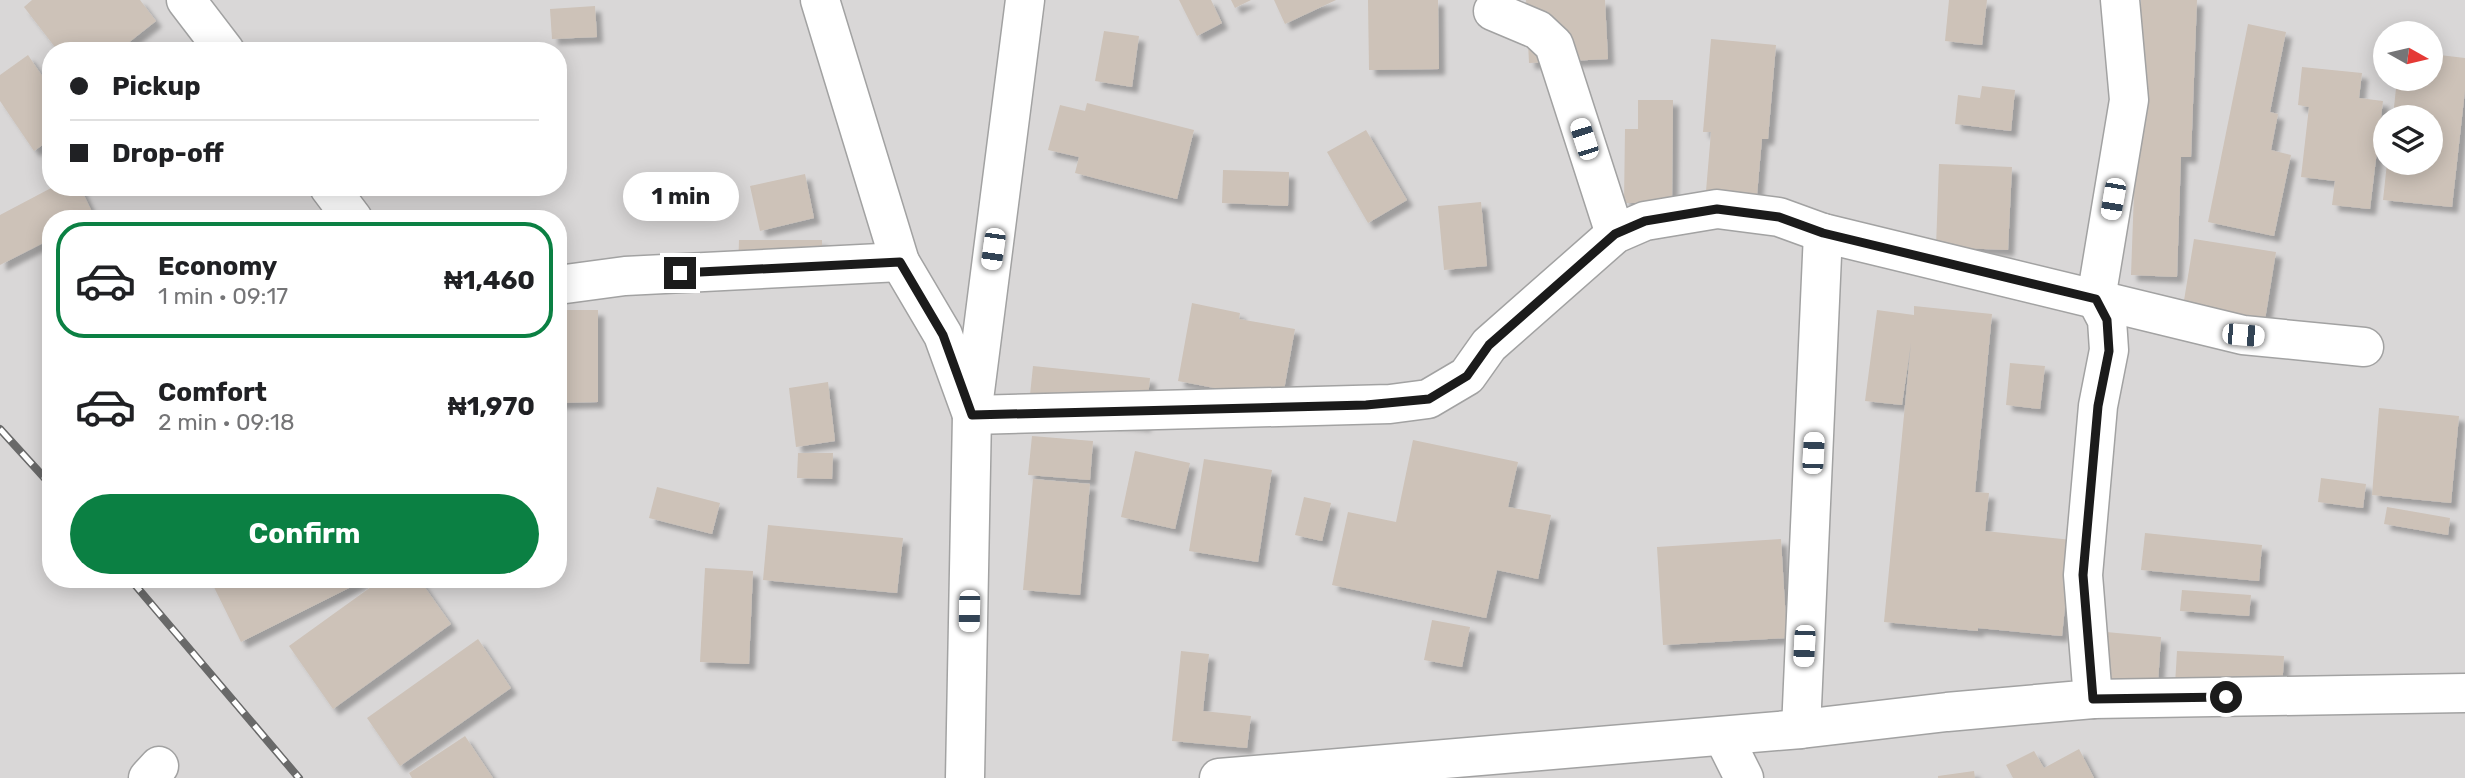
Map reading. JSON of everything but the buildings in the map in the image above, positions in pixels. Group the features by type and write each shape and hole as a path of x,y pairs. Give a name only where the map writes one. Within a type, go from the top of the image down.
{"street":[{"path":"186,0 218,42"},
{"path":"820,0 900,262 943,335 972,415"},
{"path":"965,778 972,415 1025,0"},
{"path":"2093,699 2083,575 2098,406 2109,351 2107,320 2096,299 2129,100 2120,0"},
{"path":"1493,11 1538,30 1554,45 1615,234"},
{"path":"336,196 347,210"},
{"path":"972,415 1377,405 1429,399 1467,376 1489,345 1615,234 1645,221 1717,209 1779,217 1823,233 2243,335 2364,346"},
{"path":"1801,729 1823,233"},
{"path":"567,284 625,276 900,262"},
{"path":"1219,778 1801,729 2093,699 2465,693"},
{"path":"1723,736 1744,778"}],"shaded area":[{"path":"0,0 2465,0 2465,778 0,778"}],"railway":[{"path":"0,429 42,475"},
{"path":"138,588 299,778"}],"route":[{"path":"680,273 900,262 943,335 972,415 1366,405 1429,399 1467,376 1489,345 1615,234 1645,221 1717,209 1779,217 1823,233 2096,299 2107,320 2109,351 2098,406 2083,575 2093,699 2226,697"}]}
